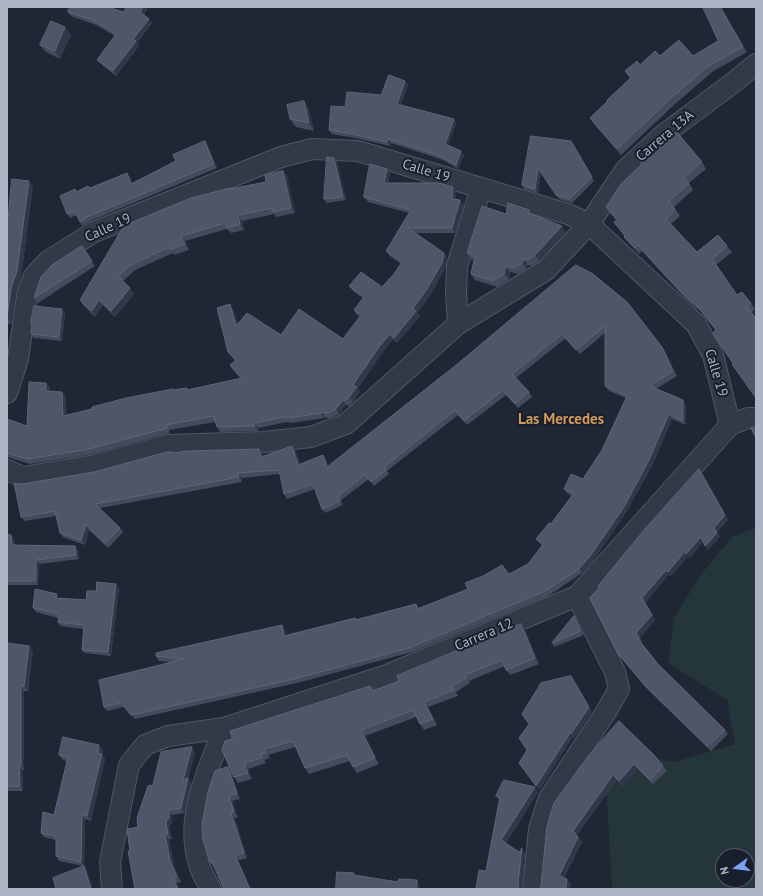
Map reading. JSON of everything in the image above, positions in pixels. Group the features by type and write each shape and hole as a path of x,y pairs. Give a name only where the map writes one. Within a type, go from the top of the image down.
{"street":[{"name":"Carrera 13A","path":"7,470 23,477 95,465 168,445 264,442 311,437 346,424 458,324 546,270 589,224 626,169 663,135 756,64"},
{"name":"Calle 19","path":"7,393 18,359 27,296 34,276 48,261 94,232 281,157 312,149 358,151 568,214 589,224 696,324 714,355 730,425"},
{"path":"458,324 456,294 457,266 481,188"},
{"name":"Carrera 12","path":"112,889 110,862 129,765 145,745 168,736 224,728 388,675 577,596 730,425 748,418 756,418"},
{"path":"533,889 539,830 549,798 606,712 619,689 615,672 577,596"},
{"path":"211,889 199,864 193,832 198,798 224,728"}],"shaded area":[{"path":"756,528 756,889 612,889 605,763 635,755 675,762 735,744 727,700 668,663 674,618 702,573 733,536"}],"building":[{"path":"70,7 107,7 124,12 126,7 143,7 140,12 149,19 133,39 136,41 113,71 97,60 116,34 93,20 68,12"},
{"path":"703,7 720,7 743,47 708,66 670,99 617,149 590,118 631,78 625,71 637,61 640,65 655,51 660,56 679,40 693,56 718,41"},
{"path":"51,21 65,27 55,51 40,45"},
{"path":"389,75 405,81 397,104 454,119 445,144 461,151 456,165 440,156 388,139 387,142 329,130 331,106 345,107 347,92 381,95"},
{"path":"304,101 309,123 290,119 287,105"},
{"path":"677,132 702,162 684,177 689,184 669,201 675,209 666,219 697,252 718,235 727,246 712,259 737,295 742,292 751,303 747,306 756,319 756,398 713,334 716,330 694,302 692,303 680,291 638,245 635,248 624,237 625,236 614,222 617,220 606,207 621,184 642,164 640,161"},
{"path":"531,136 571,141 592,177 569,199 556,195 538,168 535,189 522,185"},
{"path":"205,141 214,164 87,217 80,222 75,211 67,214 60,196 75,189 76,192 88,186 90,188 127,173 131,184 176,161 173,155"},
{"path":"327,157 334,158 343,197 324,199"},
{"path":"370,164 387,169 384,183 439,183 453,187 452,199 460,200 452,228 408,228 444,253 442,263 427,289 413,308 416,311 394,338 390,334 379,347 353,385 357,387 336,409 327,413 322,412 288,418 284,417 254,423 255,426 217,427 214,416 166,425 167,428 89,449 27,459 7,453 7,419 27,426 29,382 46,383 46,391 62,392 63,416 92,409 92,407 126,398 173,389 187,388 187,390 242,378 230,365 236,360 228,352 217,308 230,304 236,326 247,313 281,335 299,309 343,339 361,315 354,310 364,297 349,286 361,272 382,287 394,274 402,262 386,251 411,210 364,197"},
{"path":"283,171 291,208 272,212 272,208 238,215 240,224 227,228 225,223 181,236 185,244 170,250 169,247 131,265 118,276 130,288 111,311 99,300 92,311 80,300 122,229 128,224 191,198 230,188 266,182 265,175"},
{"path":"12,179 29,181 17,271 11,288 7,318 7,231"},
{"path":"508,203 529,210 529,213 562,226 535,255 527,260 524,259 522,263 514,268 506,266 504,274 493,281 471,274 475,256 467,253 482,206 506,214"},
{"path":"82,246 92,261 34,298 41,277 52,265"},
{"path":"576,265 593,274 627,302 662,347 673,371 650,386 683,400 683,421 669,414 648,462 624,507 591,555 579,569 545,591 409,648 294,679 131,715 121,703 104,707 99,680 184,659 156,656 156,653 282,625 284,636 355,618 356,620 416,604 417,609 468,589 465,583 483,576 502,565 509,574 528,564 544,543 536,539 549,523 551,524 574,493 564,489 571,474 583,479 602,450 627,396 605,386 605,326 576,350 562,334 512,374 529,392 515,404 503,390 464,421 455,410 384,467 386,470 371,482 365,475 338,496 340,501 322,509 313,484 284,494 279,470 238,473 239,477 95,504 120,528 105,543 86,525 81,540 60,533 55,511 21,517 14,483 22,484 94,472 167,452 259,449 261,457 292,446 298,465 323,455 327,467 455,366"},
{"path":"34,306 62,309 59,337 31,334"},
{"path":"756,427 756,438 751,428"},
{"path":"699,469 725,515 714,528 717,533 705,546 701,537 686,554 685,551 668,572 666,570 642,598 652,615 636,633 639,637 637,638 658,664 725,730 707,746 643,683 619,655 590,598 599,589 598,586 645,529"},
{"path":"7,534 11,535 12,545 75,546 76,555 36,560 36,581 7,581"},
{"path":"97,582 116,584 108,652 82,650 84,625 58,622 59,614 33,608 35,589 57,594 56,598 86,600 87,591 96,591"},
{"path":"574,616 581,631 552,643"},
{"path":"521,624 535,658 506,670 502,660 465,675 466,678 452,686 454,690 424,702 433,719 420,724 413,710 361,730 375,758 353,767 347,755 305,768 293,741 264,749 266,753 260,754 262,758 244,763 248,773 234,777 222,750 225,741 233,739 230,731 370,686 373,691 399,681 397,676"},
{"path":"7,643 29,646 24,686 21,686 20,786 7,786"},
{"path":"571,676 589,707 571,734 570,733 536,786 519,763 527,750 519,738 529,724 522,714 541,683"},
{"path":"619,721 654,755 663,766 650,780 634,764 619,781 613,775 573,831 578,837 559,876 567,879 566,889 540,889 547,826 554,803 589,755"},
{"path":"63,737 99,745 98,753 102,754 87,816 82,814 81,862 56,856 56,836 41,833 43,812 54,815 68,757 59,755"},
{"path":"192,747 183,780 188,778 181,808 169,810 169,818 166,822 168,834 165,834 170,861 177,877 173,878 178,889 135,889 128,851 130,851 127,829 138,827 137,818 148,786 153,785 161,752"},
{"path":"228,767 237,794 229,796 234,812 231,813 244,853 235,855 250,889 224,889 212,862 210,862 203,840 202,824 208,792 215,771"},
{"path":"504,780 535,787 501,840 519,852 522,848 518,883 519,889 476,889 479,870 486,871 500,797 496,796"},
{"path":"84,866 91,889 56,889 53,878"},
{"path":"337,872 354,873 354,875 398,882 399,879 417,880 416,889 336,889"}],"district":[{"name":"Las Mercedes","path":"561,420"}]}
